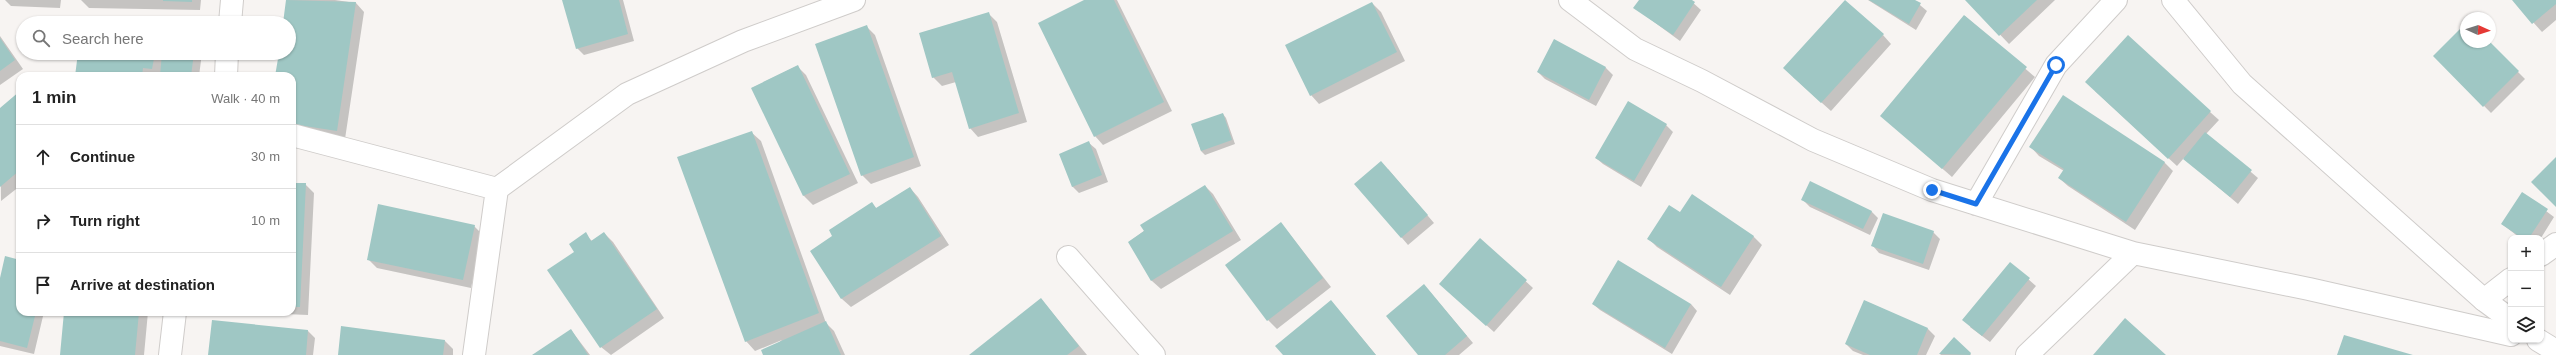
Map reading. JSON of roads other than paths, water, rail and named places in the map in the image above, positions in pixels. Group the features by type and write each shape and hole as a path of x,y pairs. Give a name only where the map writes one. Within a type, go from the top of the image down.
{"street":[{"path":"231,16 232,0"},
{"path":"474,355 497,189 627,94 744,41 854,0"},
{"path":"1570,0 1635,49 1702,80 1813,140 1932,190 2133,253 2309,289 2508,334"},
{"path":"1976,204 2056,65 2116,0"},
{"path":"2173,0 2242,84 2484,300 2508,318"},
{"path":"226,72 227,60"},
{"path":"296,136 497,189"},
{"path":"2544,253 2556,244"},
{"path":"2027,355 2133,253"},
{"path":"1068,257 1154,355"},
{"path":"2484,300 2508,281"},
{"path":"170,355 175,316"}]}
